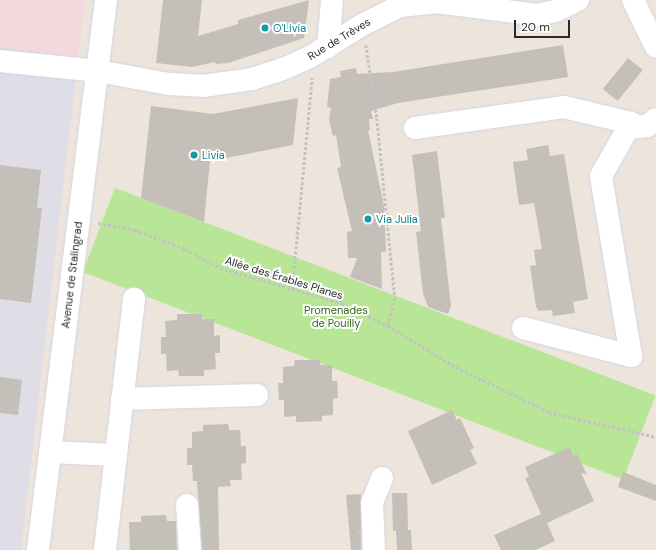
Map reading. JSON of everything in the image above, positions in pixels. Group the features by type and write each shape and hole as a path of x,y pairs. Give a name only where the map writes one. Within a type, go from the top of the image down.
{"street":[{"name":"Avenue de Stalingrad","path":"38,550 106,0"},
{"path":"319,52 332,0"},
{"name":"Rue de Trèves","path":"0,61 98,71 169,84 203,86 252,79 319,52 362,25 400,6 416,3 443,3 524,15 556,11 578,0"},
{"path":"633,0 656,47"},
{"path":"415,128 564,107 647,122"},
{"path":"523,328 631,356 601,176 647,122"},
{"path":"105,550 134,299"},
{"path":"122,399 257,395"},
{"path":"50,452 116,455"},
{"path":"374,550 372,503 382,478"},
{"path":"187,505 190,550"}],"path":[{"path":"362,25 377,118 395,298 388,326"},
{"path":"292,289 312,79 319,52"},
{"name":"Allée des Érables Planes","path":"79,220 135,230 185,248 220,268 342,303 388,326 456,367 549,412 656,437"}],"shaded area":[{"path":"0,0 85,0 78,59 0,46"},
{"path":"0,46 78,59 21,550 0,550"}],"green space":[{"name":"Promenades de Pouilly","path":"115,188 656,395 623,480 83,272"}],"building":[{"path":"163,0 202,0 198,36 238,24 238,20 309,0 304,38 228,63 216,64 215,62 192,67 156,63"},
{"path":"563,45 568,77 398,103 371,111 373,119 369,119 370,130 368,130 384,206 386,252 381,252 382,289 350,277 357,258 348,258 347,232 352,231 337,168 341,167 336,135 333,136 329,120 331,108 327,107 330,79 341,77 340,71 356,68 357,74 393,72"},
{"path":"628,58 643,70 618,101 603,89"},
{"name":"Livia","path":"298,98 293,145 210,161 204,222 141,198 151,106 213,114"},
{"path":"548,145 550,156 564,154 588,299 573,302 575,313 553,316 552,310 539,311 536,307 530,266 536,265 534,250 542,249 534,203 519,205 513,162 528,160 526,149"},
{"name":"Via Julia","path":"437,151 445,218 441,218 451,306 448,314 428,307 423,293 416,232 421,231 412,155"},
{"path":"0,165 41,170 37,208 42,208 31,303 0,299"},
{"path":"177,314 202,314 202,319 214,319 214,336 220,335 220,353 215,353 216,369 204,370 204,376 179,376 178,370 167,371 166,354 161,354 161,337 166,337 165,321 177,320"},
{"path":"295,360 320,360 320,365 332,365 332,381 337,381 338,398 333,399 333,415 322,416 322,421 296,422 296,416 284,417 284,400 279,400 278,383 283,383 283,367 294,366"},
{"path":"0,377 22,380 18,415 0,413"},
{"path":"452,410 457,420 460,418 474,448 470,450 477,464 432,485 408,431"},
{"path":"228,424 229,430 240,430 241,446 246,446 246,463 241,464 242,480 230,480 231,486 218,487 219,550 202,550 197,481 193,481 192,465 187,465 187,448 192,448 192,432 203,431 203,425"},
{"path":"570,447 573,456 577,454 587,475 581,473 594,501 547,523 555,541 535,550 501,550 494,535 541,514 525,478 529,477 525,467"},
{"path":"623,472 656,485 656,501 618,487"},
{"path":"392,493 407,493 408,530 411,530 412,550 397,550 396,531 393,531"},
{"path":"361,494 361,531 357,532 361,532 361,550 351,550 346,495"},
{"path":"166,515 167,521 176,521 177,550 130,550 129,522 141,522 141,516"}],"place":[{"name":"O'Livia","path":"265,28"},
{"name":"Livia","path":"194,155"},
{"name":"Via Julia","path":"368,219"}]}
